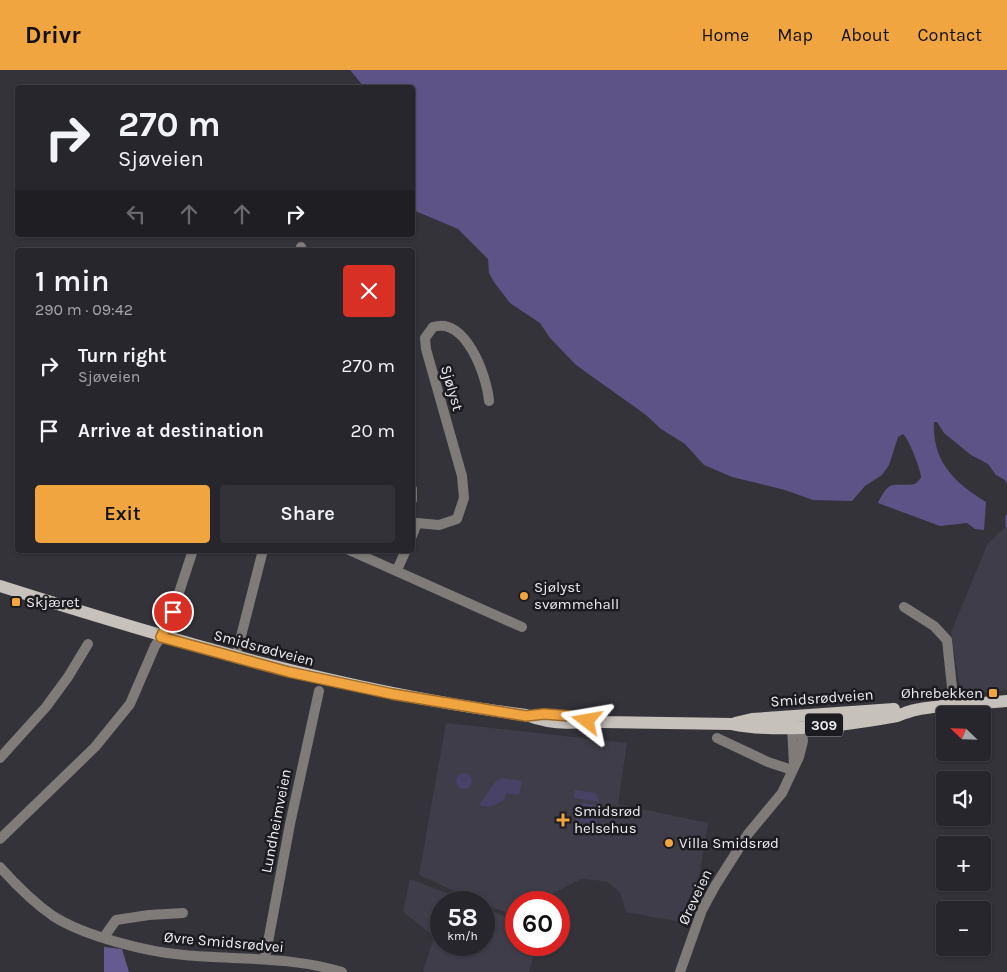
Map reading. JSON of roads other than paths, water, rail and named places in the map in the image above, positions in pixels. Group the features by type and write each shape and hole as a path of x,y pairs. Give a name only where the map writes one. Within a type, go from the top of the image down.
{"main road":[{"name":"Smidsrødveien","path":"0,586 161,637 282,670 367,689 526,716 550,722 570,724 587,721 732,724 752,719 798,723 899,708 914,710 936,708"},
{"name":"Smidsrødveien","path":"954,706 1007,701"}],"street":[{"name":"Sjølyst","path":"415,519 440,525 450,523 457,519 461,512 464,498 462,476 426,349 425,338 434,327 444,326 457,332 470,343 488,392 489,401"},
{"path":"0,839 112,728 130,704 155,646 168,626 193,553"},
{"name":"Smidsrødveien","path":"238,648 262,553"},
{"path":"357,553 522,626"},
{"path":"397,570 405,553"},
{"path":"904,607 934,626 947,640 954,706"},
{"path":"0,758 46,707 68,677 88,644"},
{"name":"Lundheimveien","path":"265,958 290,824 319,691"},
{"name":"Øreveien","path":"680,972 702,910 715,886 748,834 782,793 793,768 798,723"},
{"path":"717,738 768,762 793,768"},
{"name":"Øvre Smidsrødvei","path":"0,867 16,884 53,916 66,923 132,946 167,953 265,958 342,972"},
{"name":"Øvre Smidsrødvei","path":"104,937 116,920 149,915 183,913"}],"waterway":[{"name":"Øhrebekken","path":"1007,516 1007,526"}],"place":[{"name":"Sjølyst svømmehall","path":"524,596"},
{"name":"Skjæret","path":"16,602"},
{"name":"Øhrebekken","path":"993,693"},
{"name":"Smidsrød helsehus","path":"563,820"},
{"name":"Villa Smidsrød","path":"669,843"}]}
